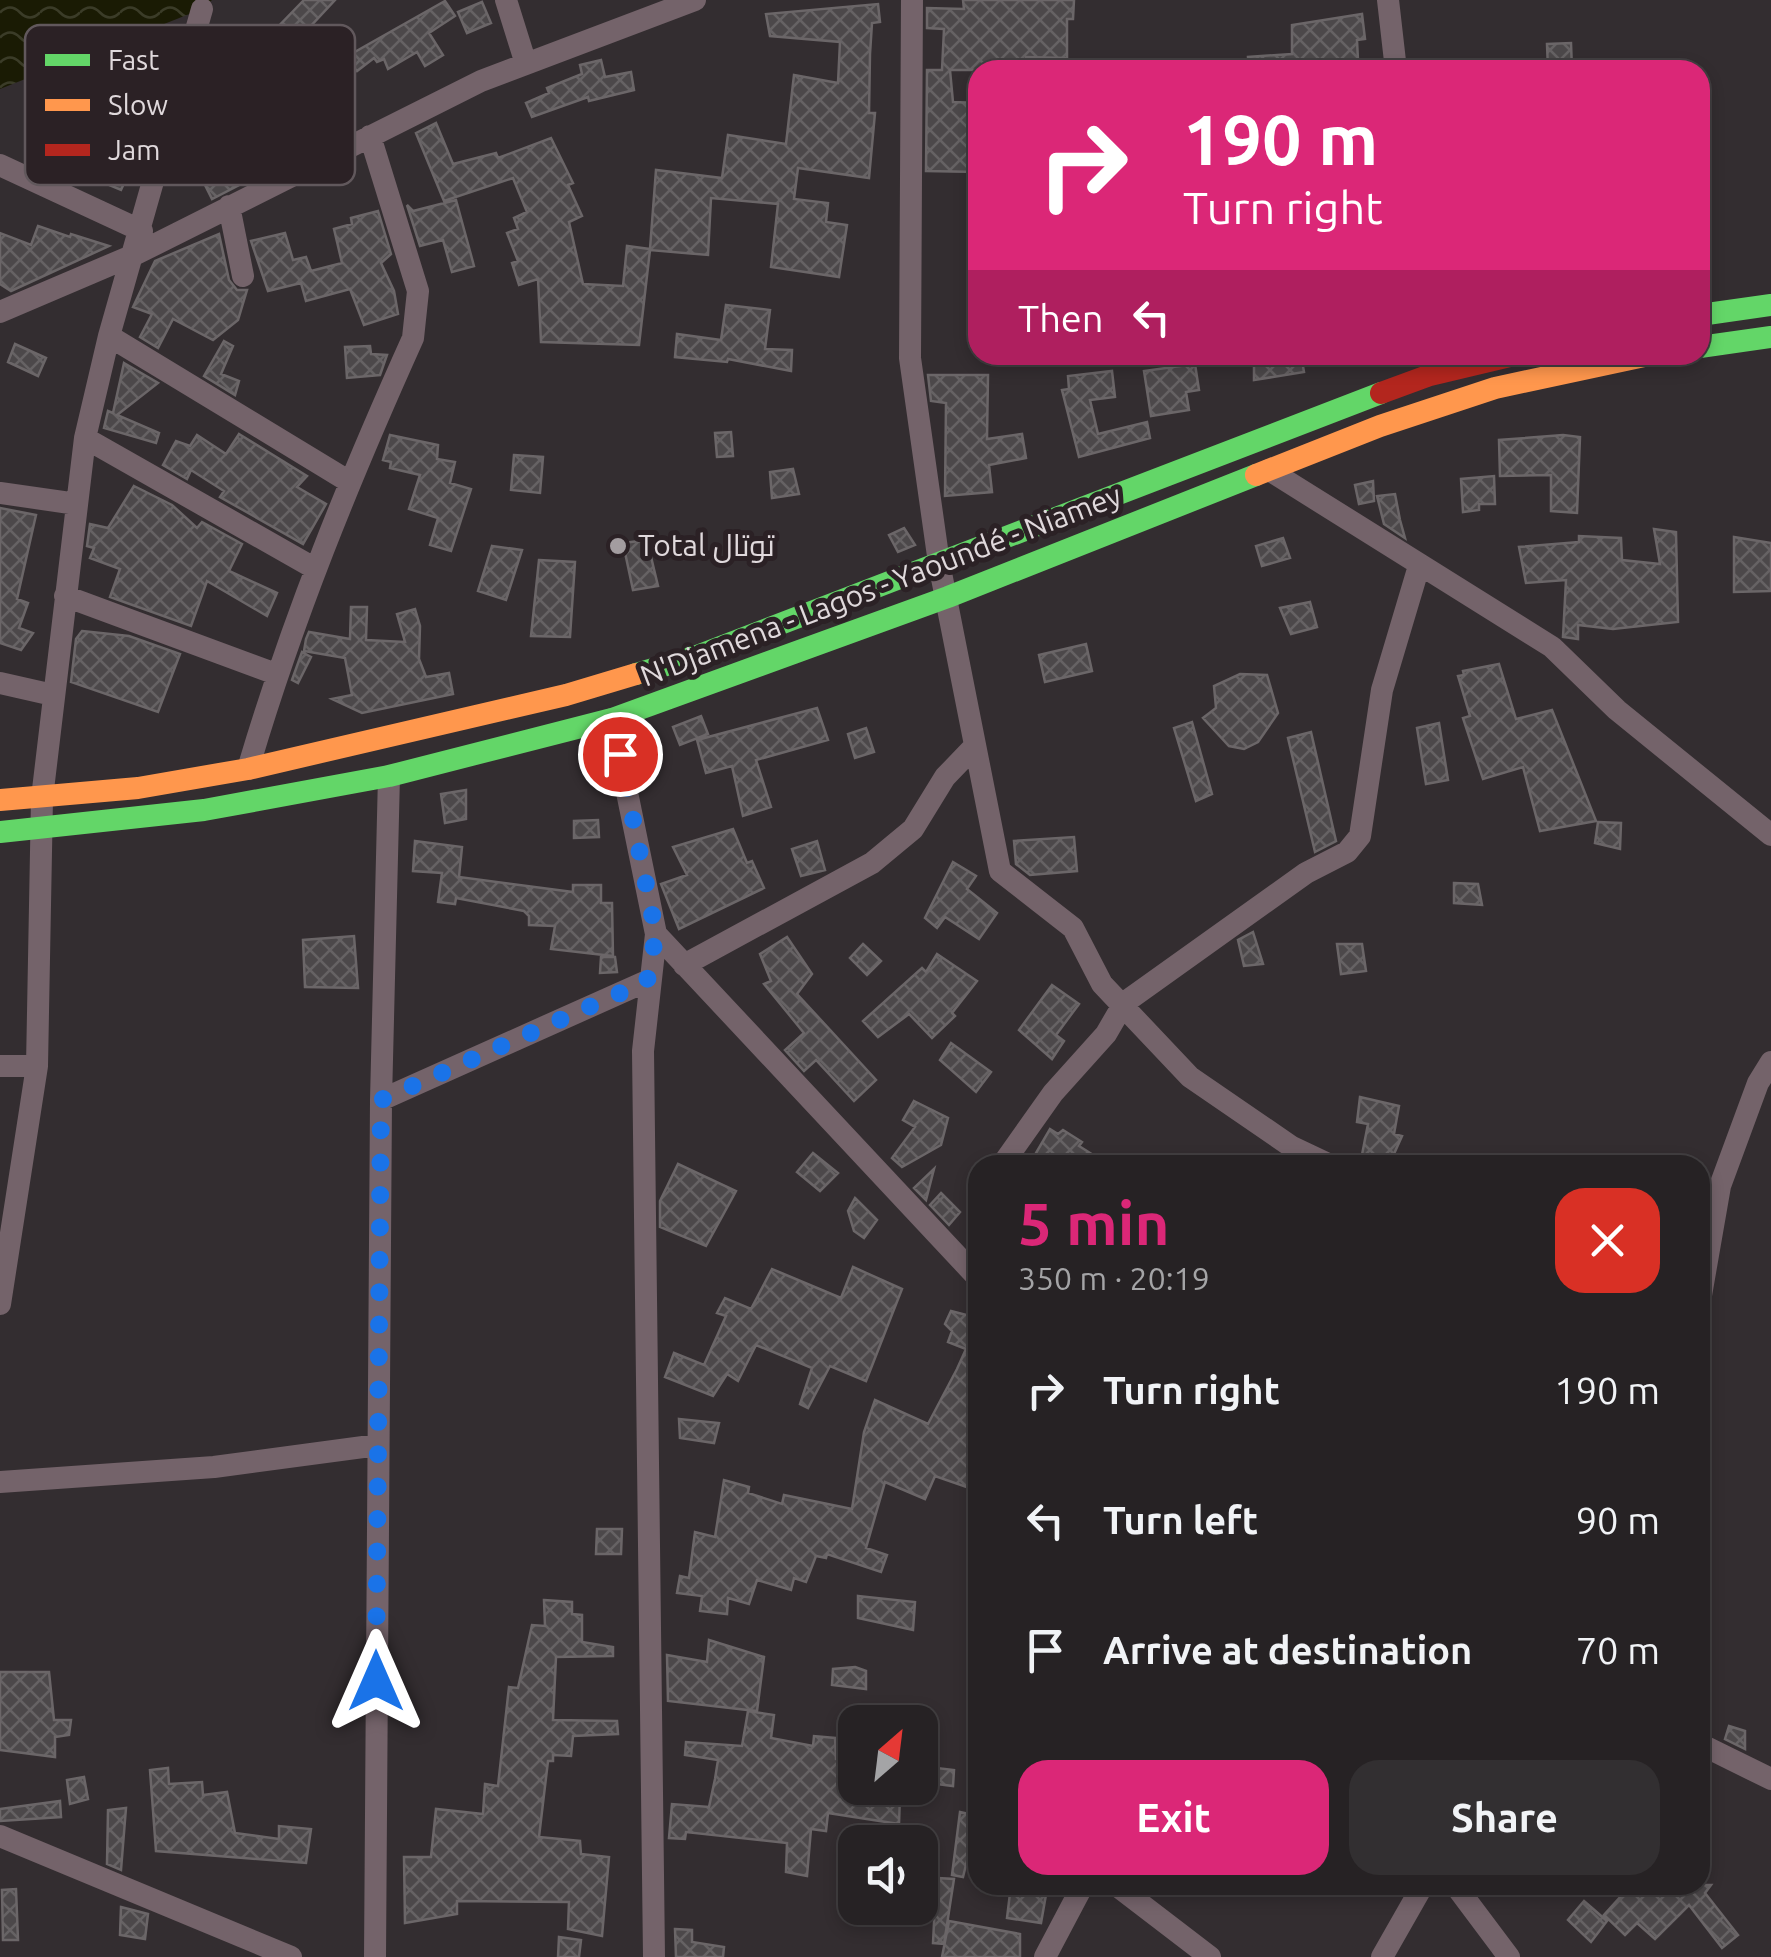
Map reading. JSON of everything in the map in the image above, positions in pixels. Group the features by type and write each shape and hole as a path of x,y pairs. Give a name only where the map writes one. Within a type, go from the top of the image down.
{"highway":[{"path":"1710,313 1771,305"},
{"path":"1710,346 1771,337"},
{"name":"N'Djamena - Lagos - Yaoundé - Niamey","path":"0,800 42,798 248,770 566,695 697,656 1429,365"},
{"name":"N'Djamena - Lagos - Yaoundé - Niamey","path":"0,832 42,831 204,810 389,776 612,719 948,597 1380,426 1495,388 1602,365"}],"street":[{"path":"506,0 526,64"},
{"path":"355,143 526,64 695,0"},
{"path":"912,0 910,358 938,563 948,597 972,749 1000,871 1073,928 1102,984 1190,1076 1309,1155"},
{"path":"1388,0 1395,60"},
{"path":"198,25 202,9"},
{"path":"248,770 276,674 314,568 348,481 414,338 418,290 370,136"},
{"path":"0,165 25,179"},
{"path":"36,185 139,242"},
{"path":"0,1304 36,1066 42,798 85,438 154,185"},
{"path":"0,312 139,242 271,185"},
{"path":"228,206 242,276"},
{"path":"110,336 348,481"},
{"path":"85,438 314,568"},
{"path":"1269,470 1552,647 1617,710 1771,835"},
{"path":"0,493 77,504"},
{"path":"1009,1155 1052,1093 1106,1034 1124,1004 1306,873 1346,852 1360,836 1382,690 1420,566"},
{"path":"65,596 276,674"},
{"path":"0,683 53,695"},
{"path":"612,719 656,934 647,981 644,1182 654,1957"},
{"path":"684,965 872,862 913,829 945,777 972,749"},
{"path":"375,1957 381,1100 389,776"},
{"path":"656,934 968,1267"},
{"path":"381,1100 647,981"},
{"path":"1710,1243 1720,1186 1758,1083 1771,1062"},
{"path":"0,1066 36,1066"},
{"path":"0,1482 214,1467 378,1445"},
{"path":"1710,1749 1771,1779"},
{"path":"0,1836 292,1957"},
{"path":"1045,1957 1078,1895"},
{"path":"1129,1895 1210,1957"},
{"path":"1382,1957 1417,1895"},
{"path":"1463,1895 1510,1957"}],"water":[{"path":"0,0 212,0 202,9 162,25 25,25 25,79 0,89"}],"building":[{"path":"304,0 335,0 312,25 280,25"},
{"path":"963,0 1074,0 1073,19 1067,19 1067,58 968,60 968,70 950,70 953,102 968,103 968,172 926,171 927,70 942,70 944,29 927,28 927,8 964,9"},
{"path":"445,1 455,16 429,33 443,55 425,66 417,52 388,69 384,59 377,62 374,58 357,71 355,52"},
{"path":"482,2 491,23 467,33 458,12"},
{"path":"878,4 880,22 872,23 870,54 869,113 875,113 869,178 798,168 794,199 828,203 826,222 847,225 839,277 771,267 778,204 711,198 708,255 650,250 639,345 541,342 538,279 519,285 512,263 518,261 507,233 518,229 514,218 527,212 513,178 444,201 416,133 436,123 453,164 496,153 498,158 551,138 573,183 568,185 582,216 569,222 583,284 623,286 627,246 650,249 656,170 722,178 728,135 786,144 794,75 838,83 840,42 770,36 766,14"},
{"path":"1362,14 1365,39 1357,40 1358,60 1248,60 1248,57 1292,54 1292,25"},
{"path":"1571,43 1572,60 1548,60 1547,44"},
{"path":"601,60 605,77 631,72 634,90 589,101 588,97 532,117 526,103 549,93 547,88 582,74 580,65"},
{"path":"205,185 239,185 212,199"},
{"path":"456,200 474,266 452,272 443,240 420,246 407,205 413,211"},
{"path":"378,211 391,254 381,263 394,291 398,314 364,325 350,289 306,301 301,283 268,291 251,241 285,233 293,260 306,257 311,271 342,263 334,229 352,224 351,218"},
{"path":"38,226 109,246 11,291 0,284 0,233 31,245"},
{"path":"219,234 229,280 237,290 247,290 238,320 213,340 173,319 158,348 140,337 152,314 133,307 155,261"},
{"path":"726,305 770,310 765,349 792,350 791,371 728,359 727,362 675,357 677,334 721,340"},
{"path":"224,341 233,346 221,374 239,381 235,395 204,376"},
{"path":"15,344 46,358 38,376 8,362"},
{"path":"370,346 371,354 387,355 380,375 347,378 345,347"},
{"path":"124,363 158,383 117,415 159,433 156,443 104,428 108,411 113,413"},
{"path":"1195,365 1199,390 1186,392 1189,410 1151,416 1144,371"},
{"path":"1254,365 1303,365 1304,372 1254,380"},
{"path":"1112,371 1115,397 1090,400 1098,434 1147,422 1150,438 1079,457 1062,390 1069,389 1068,376"},
{"path":"928,375 988,375 987,439 1022,434 1026,458 989,465 992,492 945,496 946,403 931,401"},
{"path":"731,432 733,456 717,457 715,433"},
{"path":"239,434 307,476 297,487 326,504 303,544 220,497 224,491 191,470 187,479 163,465 176,441 190,446 197,435 226,454"},
{"path":"390,435 438,445 437,459 455,462 450,483 471,489 451,551 430,545 438,518 409,509 420,475 390,468 391,462 383,460"},
{"path":"1580,437 1577,513 1551,511 1551,475 1500,476 1499,440"},
{"path":"514,455 543,457 540,493 511,490"},
{"path":"793,469 799,494 772,498 770,472"},
{"path":"1494,476 1495,504 1479,504 1479,510 1463,512 1461,479"},
{"path":"1373,481 1374,501 1359,504 1355,485"},
{"path":"134,486 172,505 197,528 202,522 242,544 229,571 277,593 267,616 207,581 191,626 110,597 120,569 90,558 94,548 87,546 90,524 108,528"},
{"path":"1395,494 1405,538 1384,524 1377,496"},
{"path":"0,508 36,515 17,599 28,603 19,628 33,633 21,650 0,643"},
{"path":"904,528 915,545 898,552 889,535"},
{"path":"1654,529 1676,532 1678,622 1613,629 1578,625 1578,639 1563,637 1566,580 1526,583 1519,547 1579,542 1579,536 1621,538 1622,560 1660,564"},
{"path":"1734,537 1771,543 1771,591 1734,592"},
{"path":"1283,538 1290,558 1262,566 1256,546"},
{"path":"647,540 658,586 633,590 623,543"},
{"path":"492,546 522,550 506,600 478,591"},
{"path":"539,560 575,562 570,637 531,636"},
{"path":"1310,602 1317,627 1291,634 1280,608"},
{"path":"351,607 367,607 366,640 405,642 397,614 415,609 420,626 419,659 426,677 449,673 453,694 362,713 332,699 352,695 345,658 304,651 306,639 309,632 350,639"},
{"path":"82,631 129,636 180,654 158,712 71,682 76,639"},
{"path":"1086,644 1092,671 1045,682 1039,655"},
{"path":"302,652 311,657 298,683 292,680"},
{"path":"1499,664 1516,719 1552,710 1596,821 1540,831 1523,767 1483,779 1463,718 1470,716 1458,676 1464,675 1463,671"},
{"path":"1240,674 1267,675 1278,713 1258,742 1244,749 1229,746 1203,718 1216,708 1214,686"},
{"path":"817,708 828,740 756,760 771,807 743,816 732,766 706,773 697,740"},
{"path":"701,716 708,734 680,745 673,727"},
{"path":"1192,722 1212,794 1196,801 1174,728"},
{"path":"1439,723 1448,780 1426,784 1417,728"},
{"path":"866,728 874,752 855,758 848,734"},
{"path":"1311,732 1336,841 1315,852 1288,738"},
{"path":"466,790 466,819 445,823 441,794"},
{"path":"598,820 599,837 574,838 574,821"},
{"path":"1598,822 1621,823 1620,849 1595,843"},
{"path":"733,829 747,863 752,861 764,888 679,929 661,884 687,875 673,847"},
{"path":"1074,837 1077,871 1030,875 1016,864 1014,841"},
{"path":"415,841 462,847 459,877 573,892 573,885 601,885 601,903 612,903 613,956 551,949 555,926 529,925 529,916 524,911 456,898 455,904 438,902 442,873 413,871"},
{"path":"817,841 825,870 801,876 792,849"},
{"path":"953,862 976,876 967,889 997,913 979,939 945,917 937,928 925,918"},
{"path":"1454,883 1478,884 1482,905 1454,903"},
{"path":"1253,932 1263,964 1244,966 1238,940"},
{"path":"354,936 358,988 305,987 303,940"},
{"path":"787,937 812,974 797,994 876,1080 854,1101 816,1060 804,1071 785,1050 804,1033 764,984 771,981 760,954"},
{"path":"863,944 881,961 867,975 850,958"},
{"path":"1337,944 1362,944 1366,971 1341,974"},
{"path":"937,954 977,981 952,1013 955,1016 932,1038 909,1014 878,1037 863,1021 922,968 926,972"},
{"path":"601,957 615,957 617,972 600,973"},
{"path":"1052,985 1079,1004 1056,1035 1064,1041 1052,1059 1019,1030"},
{"path":"951,1043 991,1072 976,1092 940,1060"},
{"path":"1360,1097 1399,1106 1394,1134 1402,1136 1393,1155 1362,1155 1368,1124 1357,1122"},
{"path":"914,1101 948,1118 941,1145 902,1167 892,1158 915,1127 903,1120"},
{"path":"1050,1129 1058,1134 1063,1130 1093,1155 1035,1155"},
{"path":"813,1153 838,1173 820,1191 797,1172"},
{"path":"678,1164 736,1191 706,1246 660,1227 660,1201"},
{"path":"934,1169 926,1200 914,1188"},
{"path":"941,1193 960,1212 949,1225 930,1205"},
{"path":"855,1198 877,1220 864,1238 854,1231 848,1211"},
{"path":"853,1267 902,1289 866,1381 830,1366 808,1408 800,1404 812,1368 756,1345 738,1381 727,1374 713,1396 665,1377 674,1353 704,1365 726,1316 717,1313 725,1298 751,1309 772,1269 841,1298"},
{"path":"951,1311 968,1315 968,1488 935,1476 925,1499 885,1482 866,1548 887,1555 881,1572 827,1554 826,1558 816,1556 806,1582 794,1578 791,1590 757,1580 749,1604 728,1598 727,1614 700,1611 702,1596 677,1593 680,1576 689,1578 695,1532 715,1537 724,1480 749,1487 748,1493 782,1504 784,1495 852,1509 864,1432 875,1400 928,1424 957,1369 966,1349 948,1342 952,1331 945,1324"},
{"path":"679,1419 719,1423 714,1443 680,1438"},
{"path":"597,1529 622,1529 621,1554 596,1554"},
{"path":"858,1596 915,1602 913,1630 858,1618"},
{"path":"544,1600 572,1602 572,1614 582,1615 582,1642 613,1647 613,1656 556,1657 553,1720 617,1721 618,1734 573,1736 571,1756 553,1755 553,1761 548,1761 539,1837 580,1841 581,1854 609,1857 602,1936 568,1929 569,1902 457,1901 457,1914 405,1923 404,1857 431,1857 436,1809 483,1814 485,1784 498,1786 509,1687 518,1688 532,1625 545,1626"},
{"path":"709,1640 764,1657 757,1711 668,1701 667,1655 707,1662"},
{"path":"855,1667 866,1671 866,1689 832,1685 833,1669"},
{"path":"0,1672 49,1672 54,1720 71,1720 69,1735 55,1737 55,1757 0,1750"},
{"path":"748,1711 774,1715 771,1738 813,1746 814,1736 835,1738 838,1805 900,1805 899,1824 828,1813 826,1831 811,1829 807,1876 786,1872 787,1843 686,1832 685,1839 669,1838 672,1804 709,1807 715,1779 718,1760 685,1755 686,1742 742,1746"},
{"path":"1729,1726 1745,1731 1745,1749 1725,1739"},
{"path":"168,1768 169,1784 202,1782 203,1795 227,1792 235,1833 279,1839 279,1826 311,1829 306,1863 156,1851 150,1770"},
{"path":"938,1768 954,1770 953,1786 938,1784"},
{"path":"84,1777 88,1799 70,1804 67,1780"},
{"path":"60,1801 61,1817 0,1821 0,1809"},
{"path":"126,1808 121,1870 107,1864 108,1810"},
{"path":"960,1812 968,1814 968,1857 963,1877 952,1875"},
{"path":"938,1878 954,1879 944,1944 933,1943 934,1925 938,1925"},
{"path":"16,1889 18,1940 3,1940 2,1890"},
{"path":"1010,1895 1046,1895 1041,1923 1007,1918"},
{"path":"1622,1895 1707,1895 1738,1935 1722,1948 1689,1905 1655,1939 1637,1923 1625,1935 1604,1915"},
{"path":"1584,1901 1607,1921 1591,1942 1568,1920"},
{"path":"121,1907 148,1914 145,1939 120,1935"},
{"path":"949,1921 1020,1934 1020,1957 942,1957"},
{"path":"675,1929 692,1930 692,1942 724,1947 723,1957 676,1957"},
{"path":"559,1937 581,1940 579,1957 558,1957"}],"traffic: fast":[{"path":"1710,314 1771,305"},
{"path":"1710,346 1771,337"},
{"path":"636,674 697,656 1381,393"},
{"path":"0,832 204,810 389,776 612,719 948,597 1256,475"}],"traffic: slow":[{"path":"1256,475 1380,426 1495,388 1602,365"},
{"path":"0,800 138,788 248,769 566,695 636,674"}],"traffic: jam":[{"path":"1381,393 1472,365"}],"place":[{"name":"Total توتال","path":"618,546"}],"route":[{"path":"376,1681 381,1100 647,981 656,934 620,754"}]}
